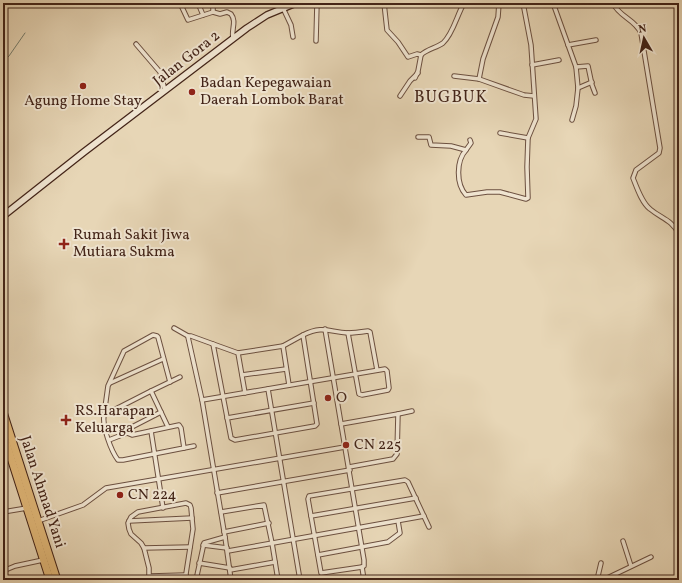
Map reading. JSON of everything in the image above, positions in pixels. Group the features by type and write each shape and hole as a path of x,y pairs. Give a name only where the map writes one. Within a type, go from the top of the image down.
{"highway":[{"name":"Jalan Ahmad Yani","path":"3,412 12,457 37,521 40,539 56,580"},
{"path":"3,433 12,457 27,508 40,539 43,560 50,580"}],"street":[{"path":"180,3 188,20 213,12 220,14 227,12 232,14 235,23 232,35 233,38"},
{"path":"198,3 203,15"},
{"path":"213,3 213,12"},
{"name":"Jalan Gora 2","path":"3,216 233,38 263,17 296,3"},
{"path":"316,41 317,3"},
{"path":"384,3 386,29 397,40 408,57 417,54 421,55 442,44 446,40 464,3"},
{"path":"479,79 483,59 498,17 499,3"},
{"path":"470,140 471,143 461,157 459,168 460,180 465,195 500,192 526,200 529,197 527,167 528,138 536,121 531,45 523,3"},
{"path":"540,3 543,5 552,3 576,67 578,88 576,106 572,120"},
{"path":"613,3 619,13 636,24 641,33 660,148 660,152 636,170 633,178 647,206 672,223 679,234"},
{"path":"283,8 291,25 293,37"},
{"path":"568,45 596,40"},
{"path":"136,44 160,72 165,90"},
{"path":"416,78 421,55"},
{"path":"532,65 559,60"},
{"path":"576,67 588,66 595,93"},
{"path":"400,96 410,81 418,73"},
{"path":"454,76 479,79 524,95 534,96"},
{"path":"578,88 592,82"},
{"path":"500,133 528,138"},
{"path":"418,137 429,138 431,145 451,146 466,150"},
{"path":"174,328 188,336 238,353 283,346 312,330 325,329 348,333 368,331 370,332 377,370"},
{"path":"325,329 345,447 350,468 365,564 362,567 364,580"},
{"path":"202,400 223,397 289,385 311,382 356,374 377,370 385,369 387,371 388,390 360,395 356,374 348,333"},
{"path":"170,382 157,336 153,335 127,348 124,351 108,386 104,426 109,440 118,460 194,446"},
{"path":"213,344 231,438 235,440 316,425 318,422 303,335"},
{"path":"188,336 202,400 232,580"},
{"path":"283,346 289,385"},
{"path":"238,353 245,393"},
{"path":"110,383 163,359"},
{"path":"242,375 286,369"},
{"path":"104,415 180,377"},
{"path":"268,389 300,580"},
{"path":"151,391 168,427"},
{"path":"227,418 314,403"},
{"path":"341,424 412,411"},
{"path":"127,433 128,429 161,412"},
{"path":"218,493 283,482 394,459 397,454 398,414"},
{"path":"109,440 127,433 132,435 177,425 180,426 184,448"},
{"path":"150,431 163,508"},
{"path":"37,521 86,504 104,489 345,447"},
{"path":"362,567 321,573 308,499 309,496 406,480 429,527"},
{"path":"311,516 416,498"},
{"path":"185,580 186,575 193,529 191,508 188,504 138,512 134,514 129,521 129,529 131,534 142,543 149,578 186,575"},
{"path":"221,512 264,505 269,523 278,580"},
{"path":"3,512 27,508"},
{"path":"203,545 227,549 315,536 424,516"},
{"path":"129,521 192,518"},
{"path":"318,555 390,541 400,533 398,521"},
{"path":"224,532 269,523"},
{"path":"196,580 203,545 206,542 225,537"},
{"path":"623,541 631,566"},
{"path":"144,548 190,547"},
{"path":"603,580 651,557"},
{"path":"3,571 15,566 43,560"},
{"path":"199,564 230,569 276,562"},
{"path":"597,580 601,563"}],"waterway":[{"path":"3,62 25,33"}],"place":[{"name":"Agung Home Stay","path":"83,86"},
{"name":"Badan Kepegawaian Daerah Lombok Barat","path":"192,92"},
{"name":"Rumah Sakit Jiwa Mutiara Sukma","path":"64,244"},
{"name":"O","path":"328,398"},
{"name":"RS.Harapan Keluarga","path":"66,420"},
{"name":"CN 225","path":"346,445"},
{"name":"CN 224","path":"120,495"}],"district":[{"name":"BUGBUK","path":"451,97"}]}
